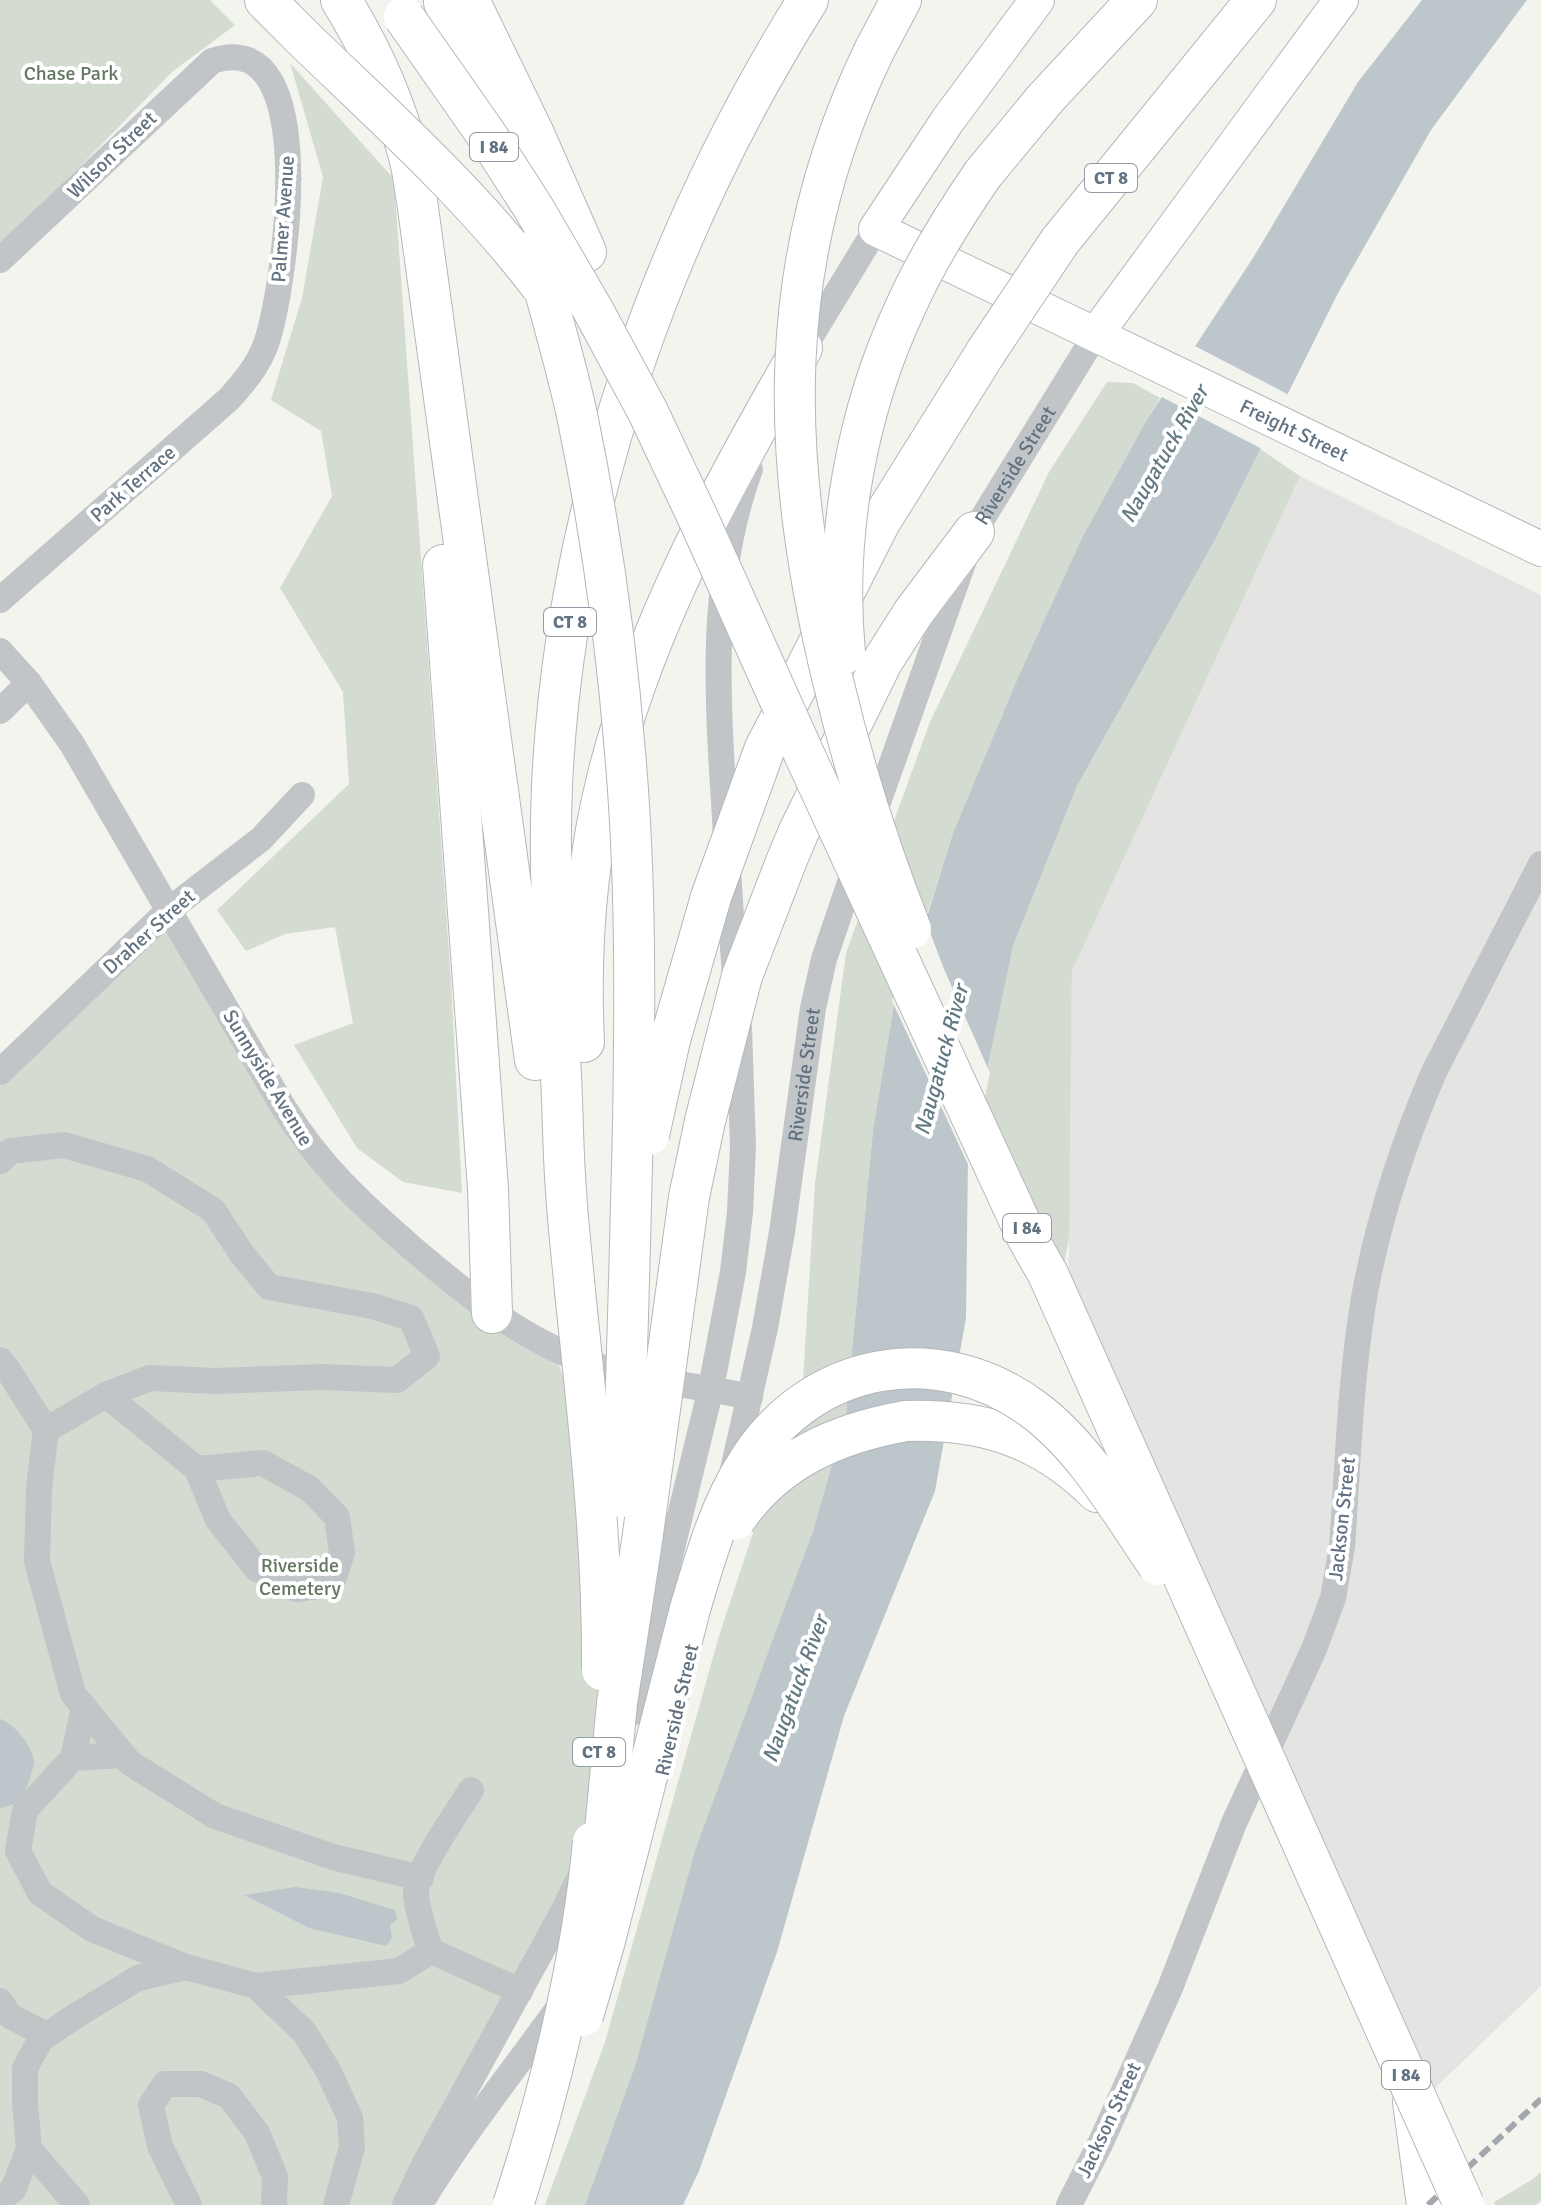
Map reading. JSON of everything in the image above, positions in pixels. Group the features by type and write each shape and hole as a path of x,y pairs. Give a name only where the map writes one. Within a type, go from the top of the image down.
{"highway":[{"path":"265,0 432,163 503,239 583,345 664,480 699,520"},
{"path":"341,0 378,69 409,154 579,1292"},
{"path":"443,0 508,169 534,250 576,412 606,579 626,754 633,903 632,1209"},
{"name":"I 84","path":"469,0 534,134 1464,2205"},
{"name":"CT 8","path":"513,2205 565,2011 579,1937 591,1860 601,1699 602,1627 596,1493 579,1292 566,1192 551,917 550,839 560,690 585,543 613,429 646,329 673,260 735,126 771,59 808,0"},
{"path":"901,0 853,95 816,207 802,278 795,352 797,477 812,587 827,656 871,817 908,922 1035,1227 1048,1274"},
{"path":"1048,1274 1035,1226 931,979 889,867 860,759 844,642 843,574 847,516 860,447 893,336 919,279 948,227 983,174 1045,99 1137,0"},
{"name":"CT 8","path":"520,2205 583,2016 603,1857 617,1703 632,1209 670,1040 711,897 765,748 880,522 986,352 1060,241 1256,0"},
{"name":"I 84","path":"398,8 486,134 573,275 648,412 970,1115 1027,1237 1048,1274"},
{"path":"417,201 488,1189 492,1313"},
{"path":"579,1292 583,954 594,841 605,784 635,686 670,601 731,476 808,338"},
{"path":"617,1703 689,1197 742,976 799,831 882,662 913,613 974,532"},
{"path":"583,2016 690,1609 719,1520 744,1469 770,1434 796,1410 824,1391 855,1377 884,1369 912,1367 942,1369 1005,1390 1036,1411 1063,1435 1090,1468 1214,1645"},
{"path":"528,2205 567,2093 612,1946 712,1566 746,1504 769,1481 820,1446 877,1426 937,1420 995,1430 1055,1456 1083,1478 1110,1505 1214,1645"},
{"name":"I 84","path":"1214,1645 1464,2205"},
{"path":"1411,2083 1427,2205"}],"main road":[{"name":"Riverside Street","path":"876,229 948,120 1037,0"},
{"name":"Riverside Street","path":"1096,334 1341,0"},
{"name":"Freight Street","path":"876,229 1541,549"}],"street":[{"name":"Wilson Street","path":"0,260 201,70 212,61 226,56"},
{"name":"Palmer Avenue","path":"226,56 242,57 255,64 266,76 275,93 288,147 290,179 279,290 259,361"},
{"name":"Riverside Street","path":"405,2205 564,1910 600,1828 628,1730 711,1388 733,1272 743,1146 742,1080 720,747 719,620 725,564 749,473 784,386 808,338 876,229"},
{"name":"Riverside Street","path":"418,2205 489,2101 628,1915 765,1328 782,1232 813,1008 824,959 974,532 1096,334"},
{"name":"Park Terrace","path":"0,600 229,399 259,361"},
{"name":"Sunnyside Avenue","path":"0,651 29,683 72,744 299,1133 321,1162 367,1208 454,1284 521,1332 589,1363 629,1374 750,1397"},
{"path":"0,711 29,683"},
{"name":"Draher Street","path":"0,1072 169,910 261,839 302,795"},
{"name":"Jackson Street","path":"1069,2205 1102,2140 1170,1988 1234,1823 1326,1621 1339,1574 1361,1320 1371,1265 1395,1175 1434,1072 1541,864"},
{"path":"0,1161 10,1151 64,1145 147,1169 213,1210 242,1254 269,1287 372,1306 411,1318 427,1356 397,1380 322,1377 215,1381 150,1378 106,1395 46,1430"},
{"path":"0,1360 46,1430 39,1488 37,1561 73,1694 130,1763 215,1816 333,1857 421,1878"},
{"path":"106,1395 197,1469 218,1520 257,1569 296,1589 332,1584 342,1552 337,1517 310,1489 263,1463 197,1469"},
{"path":"84,1707 73,1758 25,1810 18,1851 40,1893 92,1929 186,1967 256,1986 399,1971 431,1951"},
{"path":"73,1758 123,1755"},
{"path":"471,1790 426,1862 416,1890 425,1935 431,1951 520,1991"},
{"path":"114,1938 124,1967 114,1993"},
{"path":"7,2195 29,2149 25,2068 41,2039 138,1978 186,1967"},
{"path":"297,2025 304,2003 321,1980"},
{"path":"256,1986 304,2032 328,2070 350,2118 352,2147 336,2205"},
{"path":"5,2008 47,2035"},
{"path":"5,2008 26,2047 29,2060"},
{"path":"189,2205 160,2146 151,2105 165,2084 201,2084 229,2096 257,2133 275,2177 274,2205"},
{"path":"29,2149 77,2205"},
{"path":"7,2195 56,2179"}],"shaded area":[{"path":"1300,476 1541,595 1541,1986 1428,2095 1068,1297 1072,971"}],"green space":[{"name":"Chase Park","path":"0,0 210,0 235,25 172,72 31,217 0,242"},
{"path":"290,63 394,179 451,981 462,1193 403,1182 357,1148 294,1045 353,1023 335,927 285,934 246,951 217,910 349,784 343,692 280,588 332,496 321,431 271,400 302,298 323,177"},
{"path":"1107,382 1133,383 1160,398 1082,538 1019,675 953,833 894,1005 873,1130 846,1415 813,1531 768,1657 636,2063 585,2205 545,2205 605,2042 719,1636 803,1381 815,1184 846,953 930,722 1049,472"},
{"path":"1260,449 1300,476 1072,971 1069,1237 1056,1308 980,1088 1013,946 1077,786 1216,538"},
{"name":"Riverside Cemetery","path":"169,910 321,1162 552,1347 577,1412 603,1627 592,1782 576,1905 400,2205 0,2205 0,1081"},
{"path":"1541,2172 1541,2201 1536,2205 1495,2205 1494,2202"}],"water":[{"name":"Naugatuck River","path":"1422,0 1527,0 1431,130 1338,293 1216,538 1077,786 1013,946 968,1159 966,1318 935,1491 844,1716 777,1952 699,2171 683,2205 585,2205 636,2063 695,1851 813,1531 846,1415 873,1130 894,1005 953,833 1019,675 1082,538 1146,421 1253,258 1358,82"},
{"path":"0,1719 22,1736 34,1762 21,1797 13,1804 0,1808"},
{"path":"295,1887 339,1893 395,1910 397,1919 390,1925 392,1938 386,1946 309,1928 244,1895"}],"pier":[{"path":"1191,344 1291,396 1264,450 1158,395"},
{"path":"923,914 990,1073 972,1159 972,1173 892,1001"}],"railway":[{"path":"1428,2205 1541,2099"}]}
